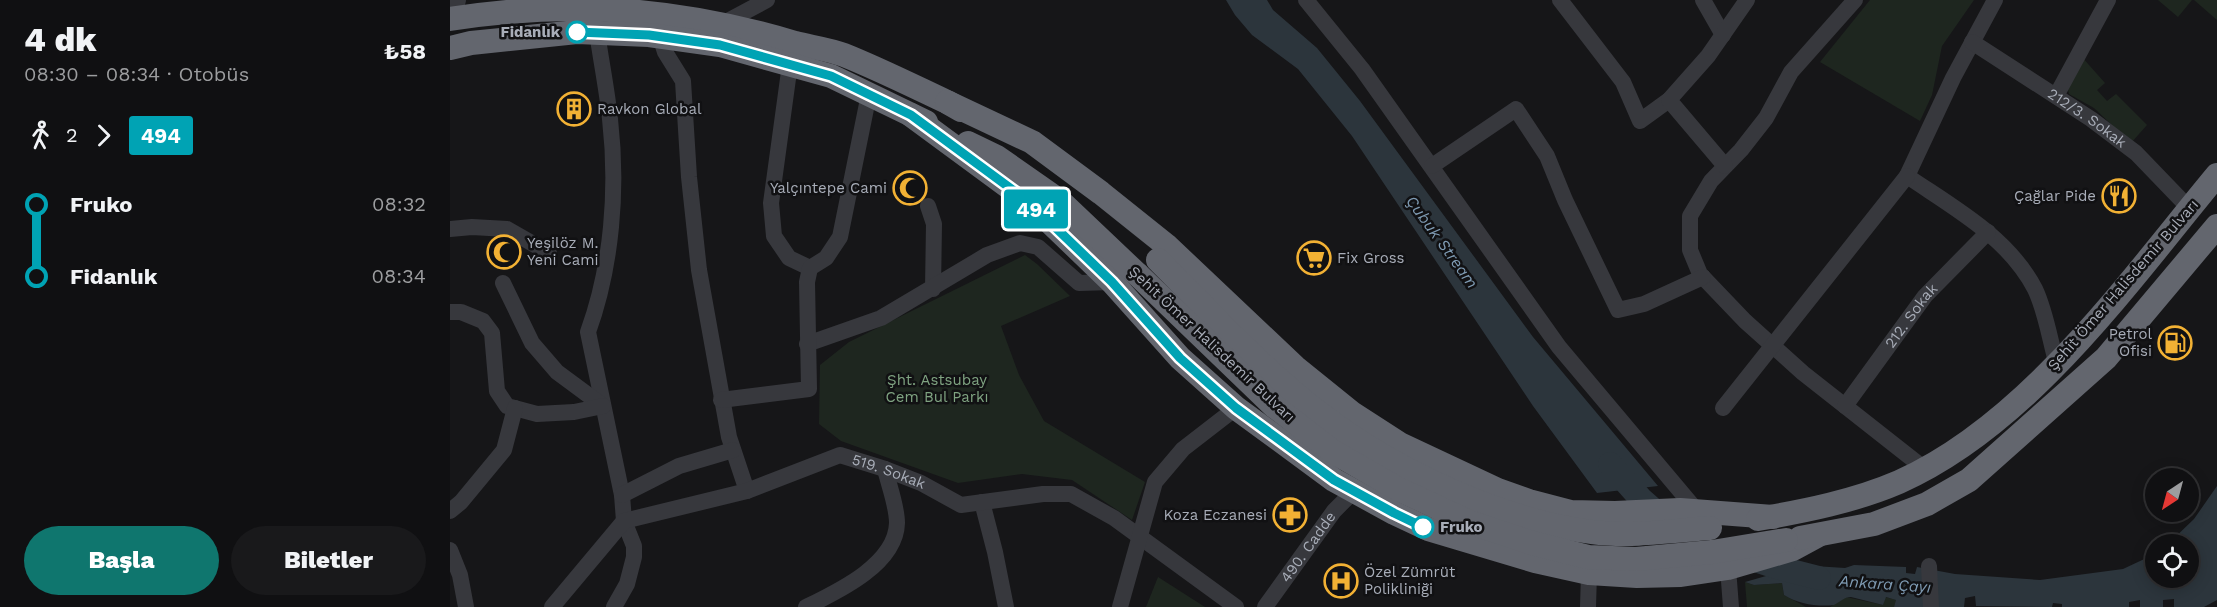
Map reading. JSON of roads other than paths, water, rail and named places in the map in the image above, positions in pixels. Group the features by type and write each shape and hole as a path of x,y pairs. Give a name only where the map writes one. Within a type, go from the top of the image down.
{"highway":[{"name":"Şehit Ömer Halisdemir Bulvarı","path":"453,13 596,8 676,15 842,54 1032,142 1166,245 1260,335 1323,390 1384,436 1442,465 1529,501 1571,512 1773,517 1824,506 1876,491 1925,469 1977,435 2056,365 2217,175"},
{"name":"Şehit Ömer Halisdemir Bulvarı","path":"450,48 577,32 660,36 720,45 831,76 997,157 1060,201 1274,406 1332,451 1398,489 1469,522 1532,543 1588,557 1636,559 1790,544"},
{"name":"Şehit Ömer Halisdemir Bulvarı","path":"947,102 1052,169 1158,260 1256,357 1326,418 1353,437 1413,471 1463,496 1548,524 1593,532 1648,533 1695,516"},
{"name":"Şehit Ömer Halisdemir Bulvarı","path":"911,115 1029,202 1112,282 1180,358 1236,408 1354,491 1428,529 1535,561 1589,573 1637,576 1681,575 1733,566 1790,544 1874,524 1927,504 1969,480 2106,358 2217,226"},
{"path":"1283,443 1302,448 1313,446 1324,436 1333,418 1331,404 1323,390"},
{"path":"1371,431 1384,436 1398,452 1401,462 1396,481 1381,493 1354,491 1339,473 1337,463 1340,452 1346,442 1354,436 1371,431"},
{"path":"1410,521 1400,509 1400,498 1410,473 1424,464 1442,465"}],"street":[{"path":"722,24 767,0"},
{"path":"1306,0 1362,69 1559,346 1695,516"},
{"path":"1560,0 1623,82 1640,121 1669,100 1708,56 1747,0"},
{"path":"1703,0 1722,35"},
{"path":"1855,0 1791,72 1766,118 1711,181 1690,216 1690,250 1703,277 1745,321 1845,406 1925,469"},
{"path":"1723,408 1907,176 1953,78 1995,0"},
{"path":"2056,96 2108,0"},
{"path":"597,33 610,120 611,229 597,306 588,332 622,495 624,521 634,546 634,557 627,584 614,607"},
{"path":"660,36 665,52 683,81 689,177 699,270 721,400 733,450 747,491"},
{"name":"212/3. Sokak","path":"1972,42 2091,119 2136,153 2189,208"},
{"path":"790,64 771,202 774,236 789,258 810,268"},
{"path":"721,400 809,389 807,282 810,268 826,258 840,237 869,94"},
{"path":"1669,100 1725,166"},
{"path":"1432,166 1516,109 1547,156 1565,200 1618,310 1644,304 1703,277"},
{"path":"1907,176 1988,232 2015,259 2035,290 2056,365"},
{"path":"927,206 934,224 933,289"},
{"path":"450,229 472,227 507,230 549,253"},
{"name":"212. Sokak","path":"1845,406 1924,296 1988,232"},
{"path":"807,344 881,318 987,255 1020,243 1038,247 1079,283 1112,282"},
{"path":"503,283 531,343 557,372 603,406"},
{"path":"450,312 460,312 483,321 492,333 497,391 507,406 537,414 574,412 603,406"},
{"path":"450,511 461,502 504,450 515,408"},
{"path":"1120,607 1155,482 1183,449 1236,408"},
{"path":"622,495 679,466 733,450"},
{"name":"519. Sokak","path":"624,521 747,491 840,455 921,483 961,505 1043,494 1071,494 1114,518 1236,607"},
{"path":"806,607 827,603 885,556 896,533 897,520 885,469"},
{"name":"490. Cadde","path":"1265,607 1334,511 1354,491"},
{"path":"982,502 1006,607"},
{"path":"552,607 624,521"},
{"path":"450,550 460,575 466,607"},
{"path":"1731,607 1733,566"},
{"path":"1929,566 1930,607"},
{"path":"1588,607 1589,573"}],"water":[{"name":"Çubuk Stream","path":"1226,0 1267,0 1273,10 1317,48 1360,101 1533,337 1658,486 1597,493 1533,406 1352,136 1298,69 1252,35"},
{"path":"2217,486 2217,600 2204,607 2174,607 2174,599 2163,600 2163,607 2140,607 2140,600 2129,602 2129,607 2062,607 2062,604 2053,603 2052,607 1976,606 1975,596 1965,598 1964,607 1894,607 1896,600 1886,597 1883,605 1851,597 1834,605 1821,606 1802,603 1784,595 1782,583 1754,585 1745,582 1797,567 1845,568 1854,565 1906,567 1906,573 1915,574 1917,567 1955,574 2040,580 2123,569 2145,559 2145,588 2199,588 2199,534 2178,534 2191,522 2199,522 2199,512"}],"waterway":[{"name":"Ankara Çayı","path":"1610,464 1641,499 1665,520"},
{"name":"Ankara Çayı","path":"1746,557 1819,578"}],"place":[{"name":"Fidanlık","path":"577,32"},
{"name":"Ravkon Global","path":"574,109"},
{"name":"Yalçıntepe Cami","path":"910,188"},
{"name":"Çağlar Pide","path":"2119,196"},
{"name":"Yeşilöz M. Yeni Cami","path":"504,252"},
{"name":"Fix Gross","path":"1314,258"},
{"name":"Petrol Ofisi","path":"2175,343"},
{"name":"Koza Eczanesi","path":"1290,515"},
{"name":"Fruko","path":"1423,527"},
{"name":"Özel Zümrüt Polikliniği","path":"1341,581"}],"park label":[{"name":"Şht. Astsubay Cem Bul Parkı","path":"937,388"}]}
